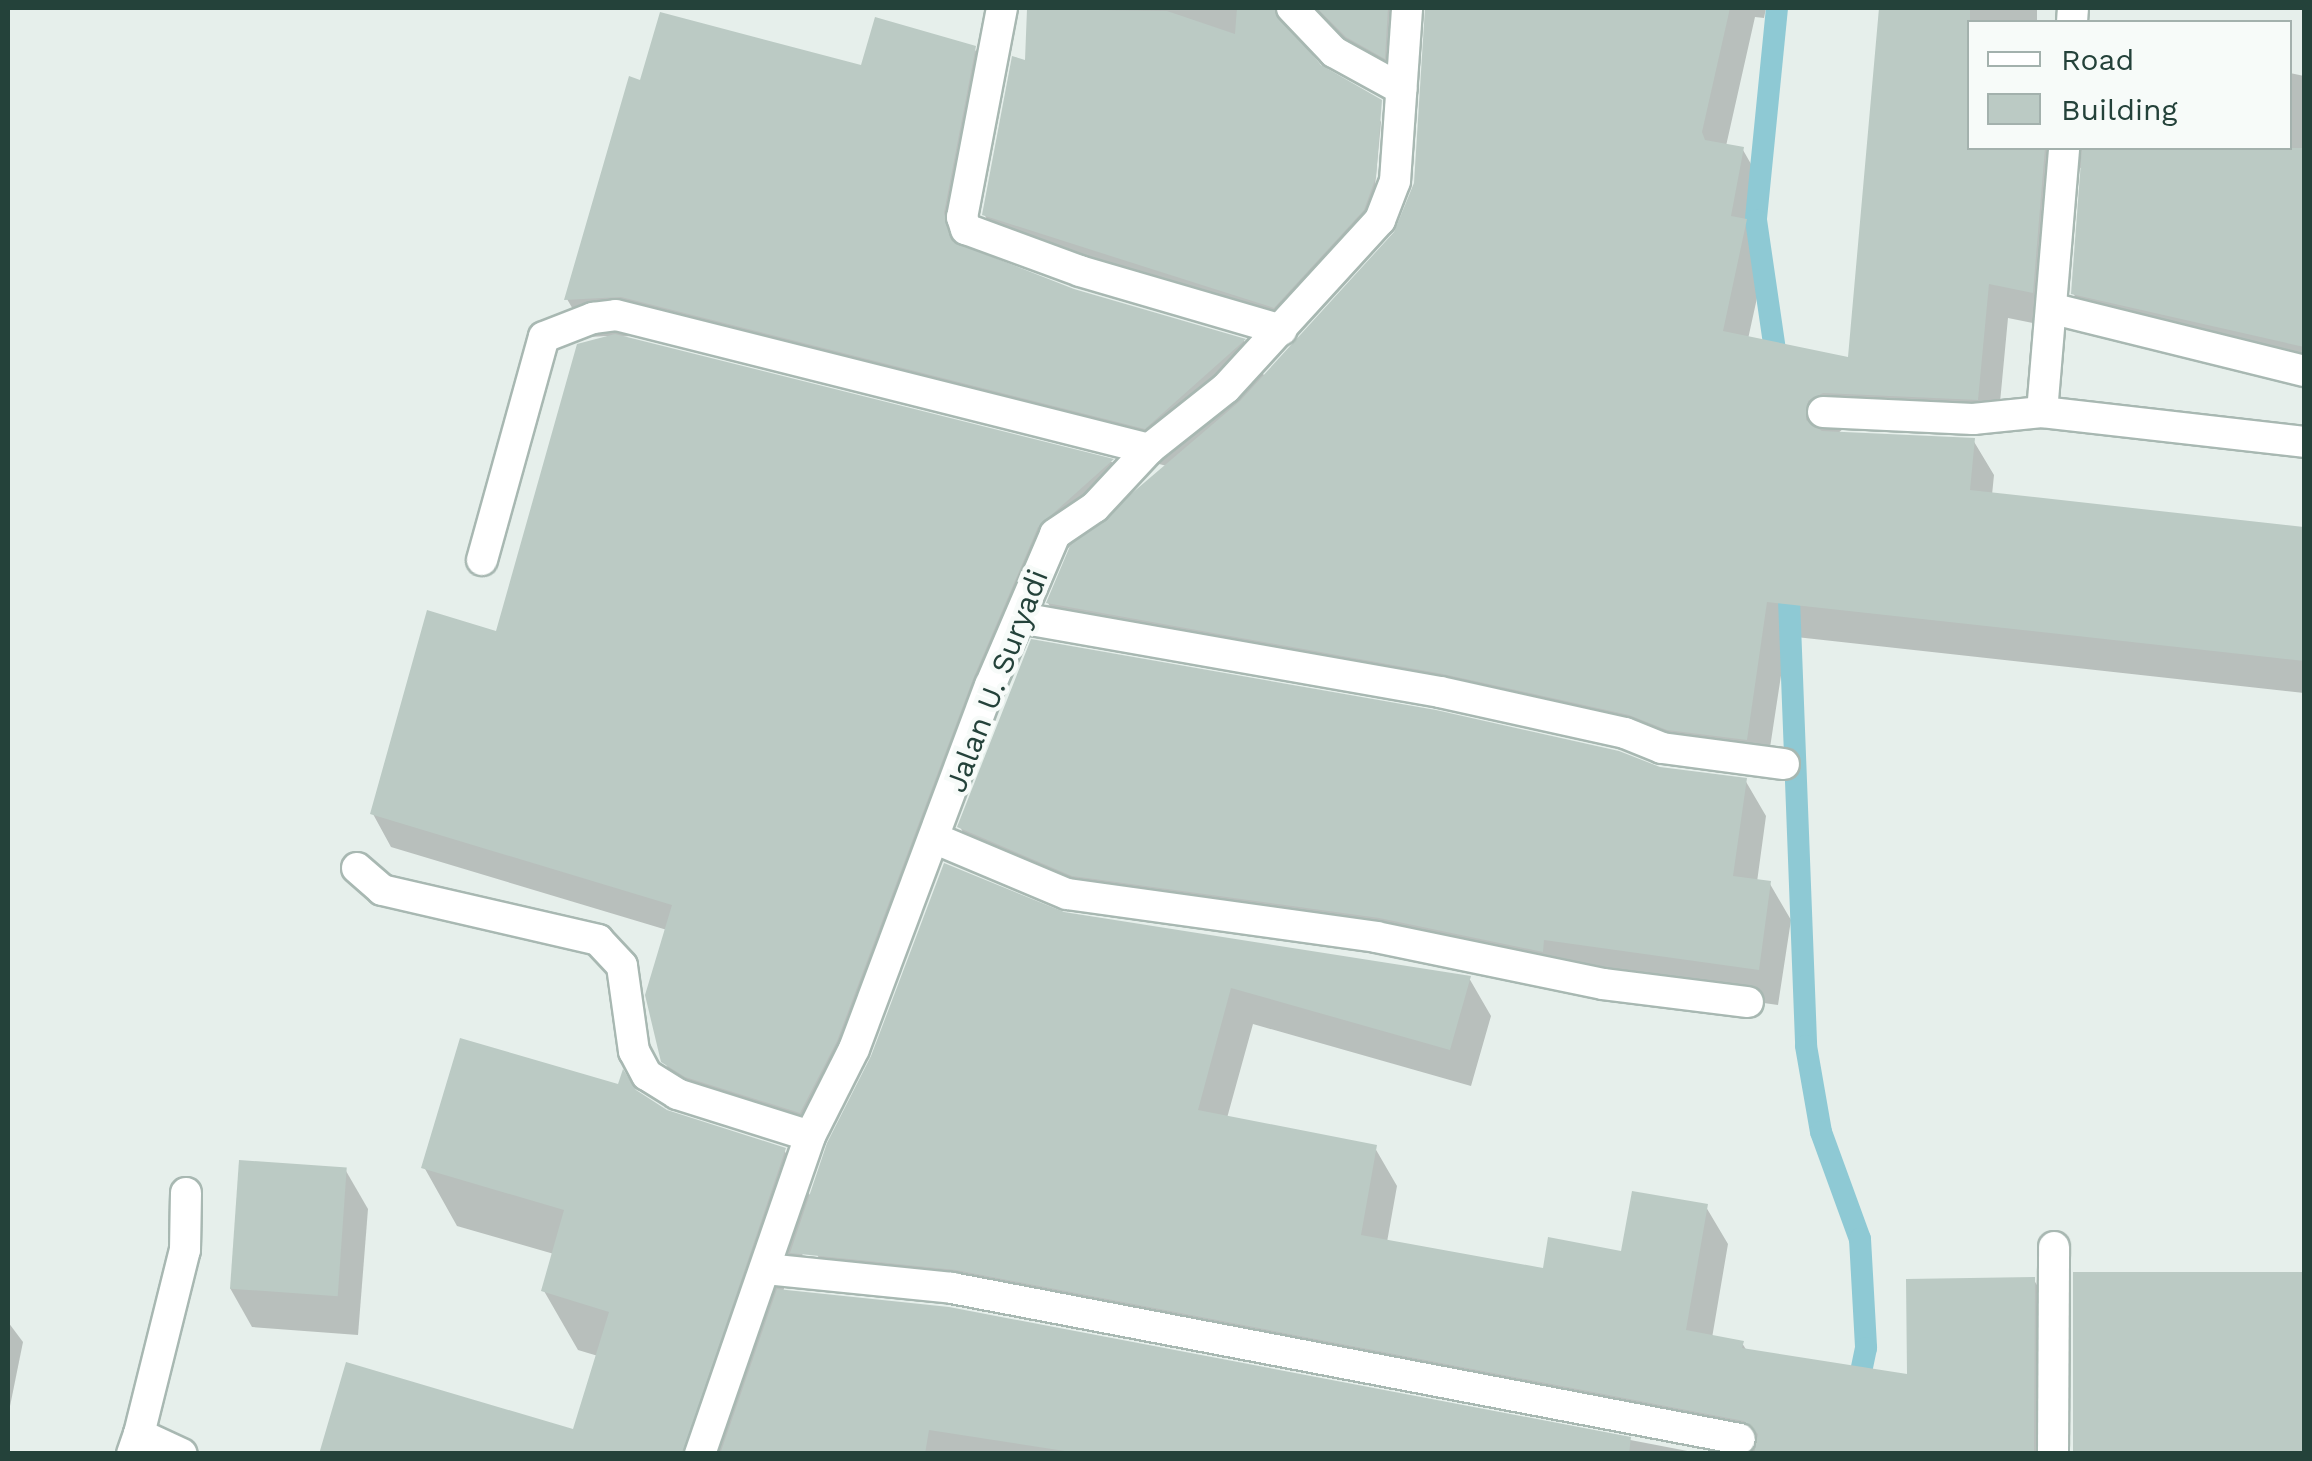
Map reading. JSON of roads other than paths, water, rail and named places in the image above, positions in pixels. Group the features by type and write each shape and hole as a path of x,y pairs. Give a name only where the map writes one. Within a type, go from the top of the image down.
{"street":[{"path":"1002,8 962,217 966,229 1080,272 1282,330"},
{"path":"1292,8 1334,52 1402,89"},
{"name":"Jalan U. Suryadi","path":"700,1454 810,1136 854,1049 1055,534 1095,507 1149,449 1226,388 1282,330 1389,205 1407,8"},
{"path":"2042,412 2054,309 2064,150"},
{"path":"2054,309 2304,371"},
{"path":"482,560 544,336 594,318 616,315 1149,449"},
{"path":"1823,412 1974,419 2042,412 2304,442"},
{"path":"1020,618 1440,692 1625,733 1662,748 1784,764"},
{"path":"936,839 1067,894 1376,937 1603,984 1748,1002"},
{"path":"357,868 382,890 598,940 622,966 634,1051 648,1075 678,1094 810,1136"},
{"path":"182,1454 136,1444 184,1250 186,1192"},
{"path":"2053,1454 2054,1247"},
{"path":"766,1269 952,1288 1740,1440"}],"waterway":[{"path":"1777,8 1756,220 1778,371"},
{"path":"1788,573 1806,1046 1821,1132 1860,1239 1866,1348 1856,1396"}]}
